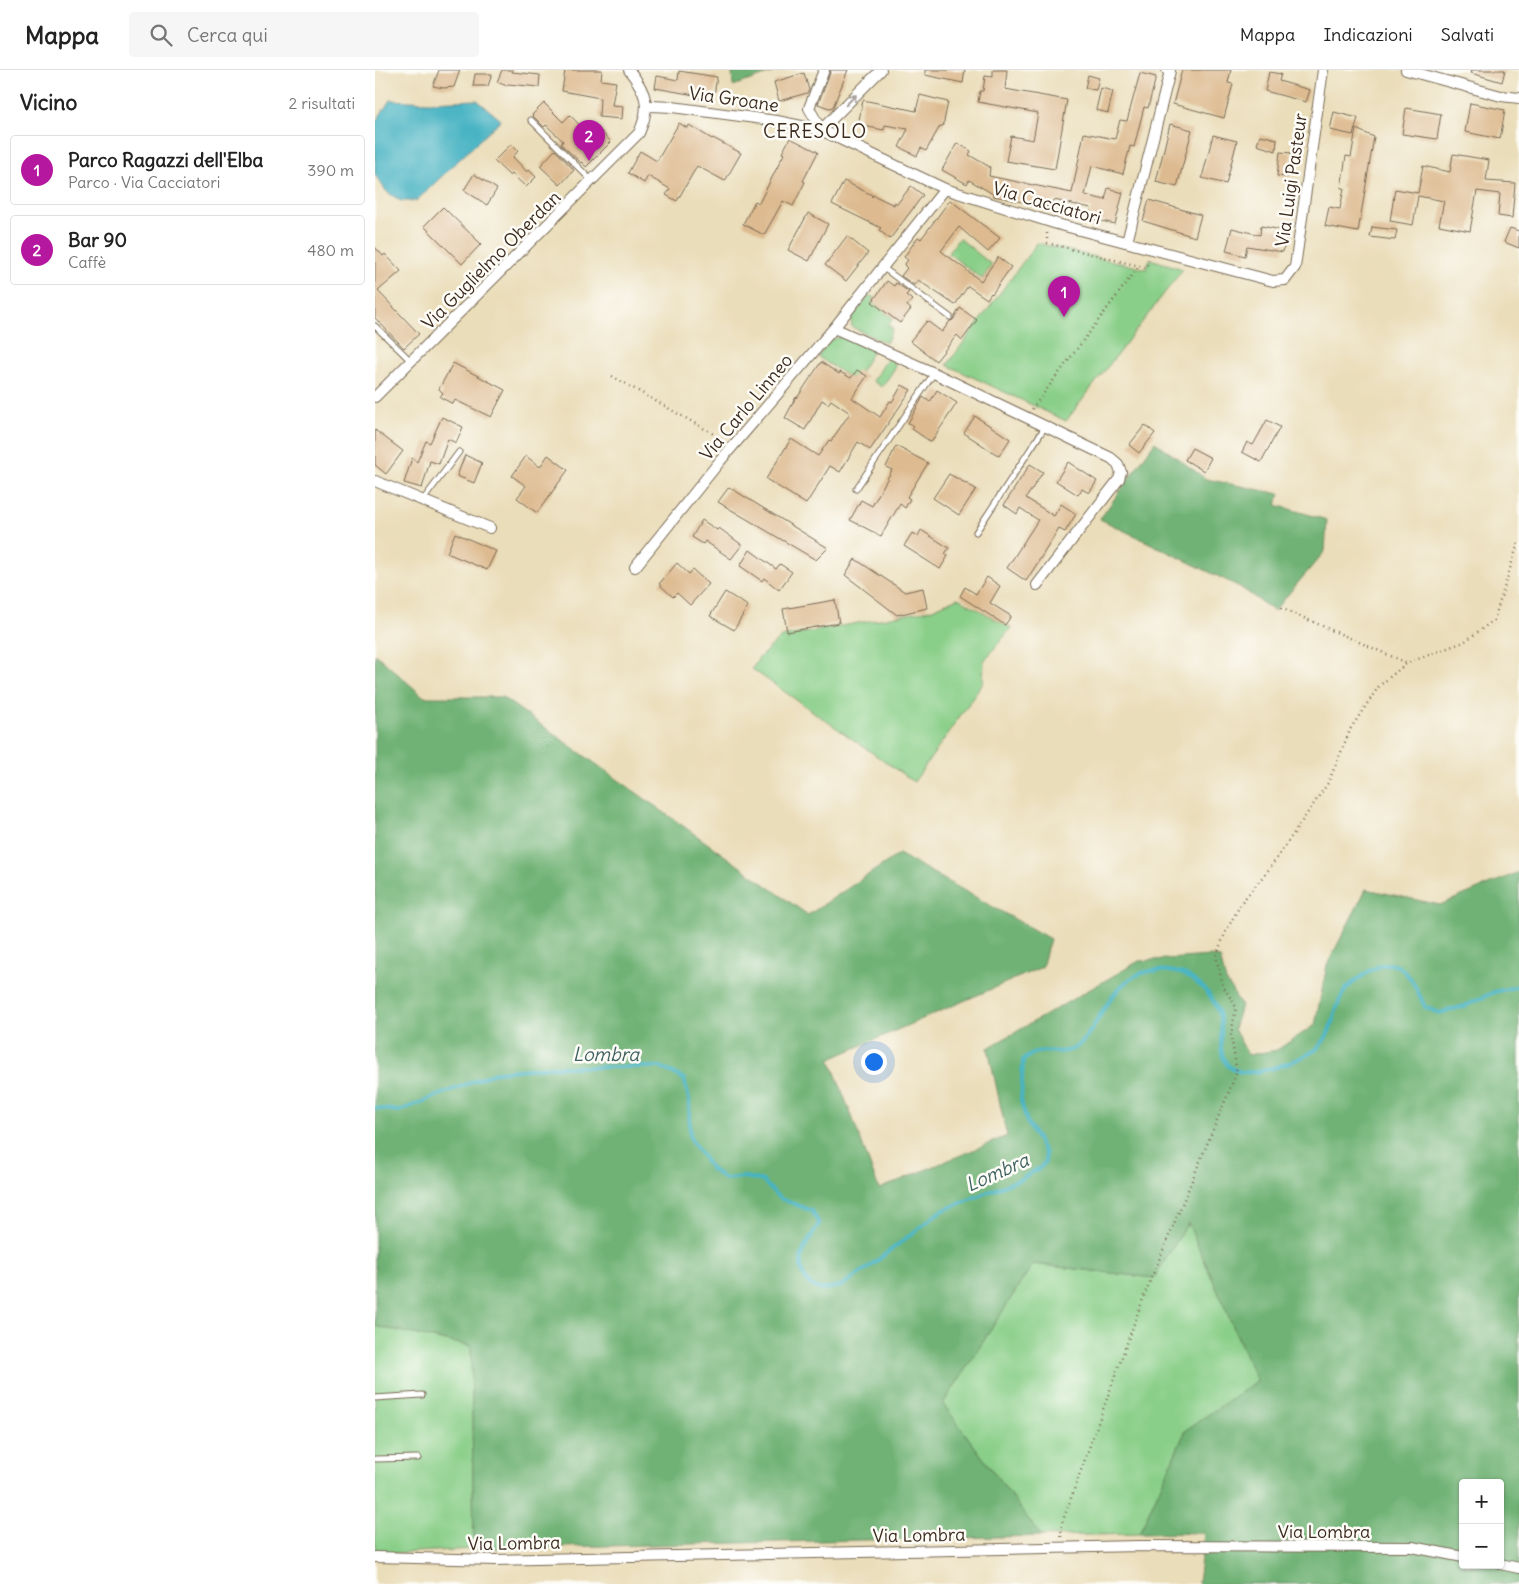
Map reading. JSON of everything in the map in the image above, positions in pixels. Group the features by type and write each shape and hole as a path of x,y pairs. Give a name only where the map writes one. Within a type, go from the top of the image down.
{"street":[{"path":"629,70 645,94 647,107"},
{"path":"824,70 809,108 821,130 881,70"},
{"path":"1127,242 1170,71 1167,70"},
{"name":"Via Luigi Pasteur","path":"1273,281 1285,280 1295,267 1323,70"},
{"path":"1406,70 1501,96 1519,98"},
{"name":"Via Groane","path":"647,107 682,108 777,121 821,130"},
{"name":"Via Guglielmo Oberdan","path":"375,397 593,182 639,133 645,120 647,107"},
{"name":"Via Cacciatori","path":"821,130 945,189 1050,222 1273,281"},
{"name":"Via Carlo Linneo","path":"635,567 734,445 834,328 945,189"},
{"path":"834,328 934,373 1111,458 1118,464 1121,472 1119,479 1037,585"},
{"path":"375,481 490,528"},
{"name":"Via Lombra","path":"375,1557 496,1560 1139,1546 1412,1547 1459,1556"},
{"path":"1504,1565 1519,1568"}],"lane":[{"path":"531,120 593,182"},
{"path":"882,267 950,317"},
{"path":"375,326 411,361"},
{"path":"856,489 934,373"},
{"path":"976,532 1045,427"},
{"path":"423,500 459,452"},
{"path":"375,1398 422,1395"},
{"path":"375,1459 418,1458"}],"path":[{"path":"1027,418 1139,266 1047,243 1046,236 1050,222"},
{"path":"613,376 734,445"},
{"path":"1059,1548 1062,1523 1144,1296 1237,1072 1231,1035 1236,1007 1223,986 1216,956 1225,931 1242,902 1270,868 1328,783 1351,728 1379,686 1407,663 1463,642 1494,620 1519,541"},
{"path":"1281,608 1407,663"}],"green space":[{"path":"732,70 780,70 733,86"},
{"path":"959,238 992,265 982,279 948,253"},
{"path":"1037,243 1146,269 1150,259 1183,269 1066,421 947,365"},
{"path":"870,295 874,298 872,302 893,318 888,326 893,328 886,343 852,327 851,318"},
{"path":"845,336 873,351 860,372 851,378 818,357 830,340"},
{"path":"888,358 895,363 895,368 882,387 873,381"},
{"path":"1155,442 1206,479 1280,494 1276,505 1327,520 1325,551 1274,611 1240,587 1100,519"},
{"path":"958,598 1011,628 984,661 983,683 914,782 752,669 759,658 781,637 930,610"},
{"path":"375,654 424,697 502,697 808,915 899,854 1050,939 1042,967 830,1059 879,1189 1007,1136 988,1048 1139,961 1210,956 1220,958 1226,981 1241,1005 1234,1029 1248,1055 1277,1050 1315,1025 1327,965 1366,889 1440,905 1519,872 1519,1584 1198,1584 1204,1533 1139,1534 1186,1430 1257,1381 1188,1223 1154,1278 1033,1264 943,1404 1041,1536 474,1549 471,1346 375,1326"},
{"path":"1188,1223 1257,1381 1186,1430 1139,1534 1041,1536 943,1404 1033,1264 1154,1278"},
{"path":"375,1326 471,1346 474,1549 375,1554"}],"water":[{"path":"390,100 429,102 477,100 501,120 416,201 401,201 387,192 375,175 375,123"}],"building":[{"path":"439,70 460,70 454,87 443,88 433,86"},
{"path":"502,70 540,75 539,87 508,84 507,86 497,82"},
{"path":"565,70 602,70 601,80 616,82 612,105 623,106 622,119 599,117 600,98 562,91"},
{"path":"831,70 848,70 833,107 829,108 818,104"},
{"path":"925,70 965,70 963,83 925,75"},
{"path":"993,70 1007,70 1005,89 1067,100 1055,169 1006,161 1011,136 1033,140 1038,113 978,102 980,91 983,91 985,76 993,77"},
{"path":"1182,70 1231,70 1228,83 1233,84 1224,118 1173,104"},
{"path":"1472,70 1505,70 1502,82 1471,73"},
{"path":"679,71 717,77 713,101 699,99 700,96 655,88 657,76 678,80"},
{"path":"1269,72 1281,74 1279,81 1310,90 1306,102 1265,91"},
{"path":"804,73 809,90 807,93 779,101 774,82"},
{"path":"1140,73 1156,77 1148,108 1144,107 1134,147 1130,146 1123,174 1092,166 1085,195 1105,200 1108,188 1123,193 1115,224 1088,218 1091,208 1054,200 1052,208 993,196 993,194 969,180 967,184 942,170 957,143 971,151 969,155 990,167 989,176 1072,193 1084,133 1115,139 1120,120 1127,121"},
{"path":"475,74 492,74 488,86 473,86"},
{"path":"1088,75 1099,78 1096,90 1085,88"},
{"path":"1101,88 1113,91 1108,113 1096,110"},
{"path":"920,95 948,102 943,126 940,126 926,151 921,148 917,156 899,147 908,129 885,125 884,130 858,125 863,100 916,111"},
{"path":"544,103 563,122 570,115 588,134 596,126 611,142 586,167 561,144 563,141 532,115"},
{"path":"1470,103 1505,110 1500,139 1465,132"},
{"path":"1406,108 1441,114 1437,139 1402,134"},
{"path":"1334,112 1358,118 1353,135 1330,130"},
{"path":"679,123 687,128 689,125 741,153 725,181 697,166 677,201 666,195 670,189 648,176 644,183 628,173 640,151 657,161"},
{"path":"1170,124 1192,130 1177,187 1156,182"},
{"path":"1356,129 1374,137 1358,232 1325,226 1329,207 1340,209 1344,188 1341,188 1346,156 1351,157"},
{"path":"1213,135 1237,141 1226,184 1202,178"},
{"path":"1260,135 1277,139 1276,151 1257,145"},
{"path":"790,138 818,152 793,206 783,201 764,235 743,224 755,201 759,203"},
{"path":"511,144 518,151 513,157 527,172 529,170 536,177 526,187 512,174 510,176 494,161"},
{"path":"555,150 574,170 560,185 540,166"},
{"path":"1280,152 1291,153 1288,177 1277,176"},
{"path":"1453,154 1489,160 1486,181 1515,183 1512,218 1498,216 1500,194 1477,191 1470,231 1439,225 1444,201 1418,196 1413,225 1390,221 1395,189 1418,193 1423,166 1450,172"},
{"path":"474,174 497,189 487,205 464,190"},
{"path":"844,181 872,195 872,197 873,195 894,205 895,202 897,204 911,186 923,195 890,239 879,230 881,228 832,204"},
{"path":"950,200 1000,238 988,252 959,227 941,251 981,281 998,257 1011,267 987,299 968,286 955,305 918,280 914,285 901,276 907,268 904,265 908,260 904,257 918,237 921,239"},
{"path":"1149,200 1201,215 1195,237 1143,221"},
{"path":"443,207 481,244 462,264 424,226"},
{"path":"808,213 828,224 809,261 788,250"},
{"path":"1261,226 1287,231 1283,252 1247,246 1245,256 1226,251 1232,228 1260,235"},
{"path":"1372,227 1397,230 1395,240 1370,237"},
{"path":"1510,228 1519,231 1519,248 1504,242"},
{"path":"847,236 868,253 846,281 825,265"},
{"path":"375,247 383,256 385,254 401,271 378,291 419,334 404,348 375,318"},
{"path":"887,281 894,286 896,283 909,292 906,295 912,300 907,306 911,309 900,323 872,302"},
{"path":"960,308 977,320 962,340 957,335 936,361 910,341 927,321 942,332 950,321 953,320"},
{"path":"821,362 839,374 840,372 851,378 857,370 867,376 852,398 880,417 902,385 911,390 870,450 858,442 840,472 830,466 806,504 766,479 791,439 818,456 850,413 831,400 828,404 822,400 805,430 785,418 796,397"},
{"path":"453,363 505,390 491,417 455,400 453,404 440,397 443,393 439,389"},
{"path":"937,390 957,403 931,442 912,429 914,426 908,423 923,397 930,402"},
{"path":"975,416 1010,439 999,456 964,433"},
{"path":"442,417 463,427 456,443 448,439 439,464 430,461 422,488 404,483 412,458 417,462 426,441 430,443"},
{"path":"1267,420 1280,427 1261,462 1242,452 1247,442 1253,445"},
{"path":"1145,425 1155,433 1139,453 1129,445"},
{"path":"375,430 403,451 386,474 375,465"},
{"path":"896,446 928,463 907,497 910,499 905,508 900,504 881,536 850,520 861,500 872,506 892,470 886,467"},
{"path":"1192,448 1211,458 1204,471 1185,460"},
{"path":"465,455 482,463 474,483 457,476"},
{"path":"548,455 568,470 537,513 517,498 526,486 512,476 526,456 540,467"},
{"path":"1068,462 1097,481 1089,493 1082,489 1078,495 1056,481"},
{"path":"1030,464 1043,472 1026,498 1054,516 1061,504 1076,514 1065,532 1059,529 1026,581 1007,568 1038,520 1020,508 1017,514 1004,505"},
{"path":"949,474 976,489 959,515 933,498"},
{"path":"729,487 828,548 816,560 718,502"},
{"path":"702,520 717,530 719,528 742,545 731,559 705,541 703,544 692,537"},
{"path":"921,530 949,548 945,554 948,556 940,569 904,546 912,533 918,536"},
{"path":"455,533 496,551 487,570 447,553"},
{"path":"750,550 776,569 780,564 792,572 779,590 764,578 762,581 740,566"},
{"path":"855,559 905,592 923,588 927,608 897,615 845,575"},
{"path":"677,563 689,574 693,570 709,584 690,605 677,593 673,597 659,584"},
{"path":"987,577 1000,586 990,603 1011,616 1005,625 960,596 965,587 976,594"},
{"path":"725,592 748,606 734,630 710,616"},
{"path":"835,600 839,623 787,632 783,609"}],"waterway":[{"name":"Lombra","path":"375,1108 399,1111 497,1072 550,1067 661,1067 684,1079 689,1099 690,1138 711,1169 725,1179 745,1177 763,1181 779,1198 812,1211 819,1224 806,1244 801,1258 801,1266 808,1282 820,1290 841,1286 865,1270 941,1211 1023,1178 1041,1167 1045,1162 1045,1153 1027,1122 1021,1101 1023,1060 1036,1052 1064,1052 1076,1047 1087,1036 1117,990 1137,975 1149,971 1163,970 1186,975 1201,986 1213,1000 1218,1011 1221,1023 1221,1050 1226,1063 1232,1069 1241,1072 1271,1069 1305,1056 1319,1047 1328,1034 1340,999 1346,989 1376,967 1387,964 1396,965 1403,970 1415,986 1425,1007 1439,1013 1465,1006 1494,992 1519,986"}],"place":[{"name":"Bar 90","path":"589,161"},
{"name":"Parco Ragazzi dell'Elba","path":"1064,317"}],"district":[{"name":"CERESOLO","path":"815,131"}]}
